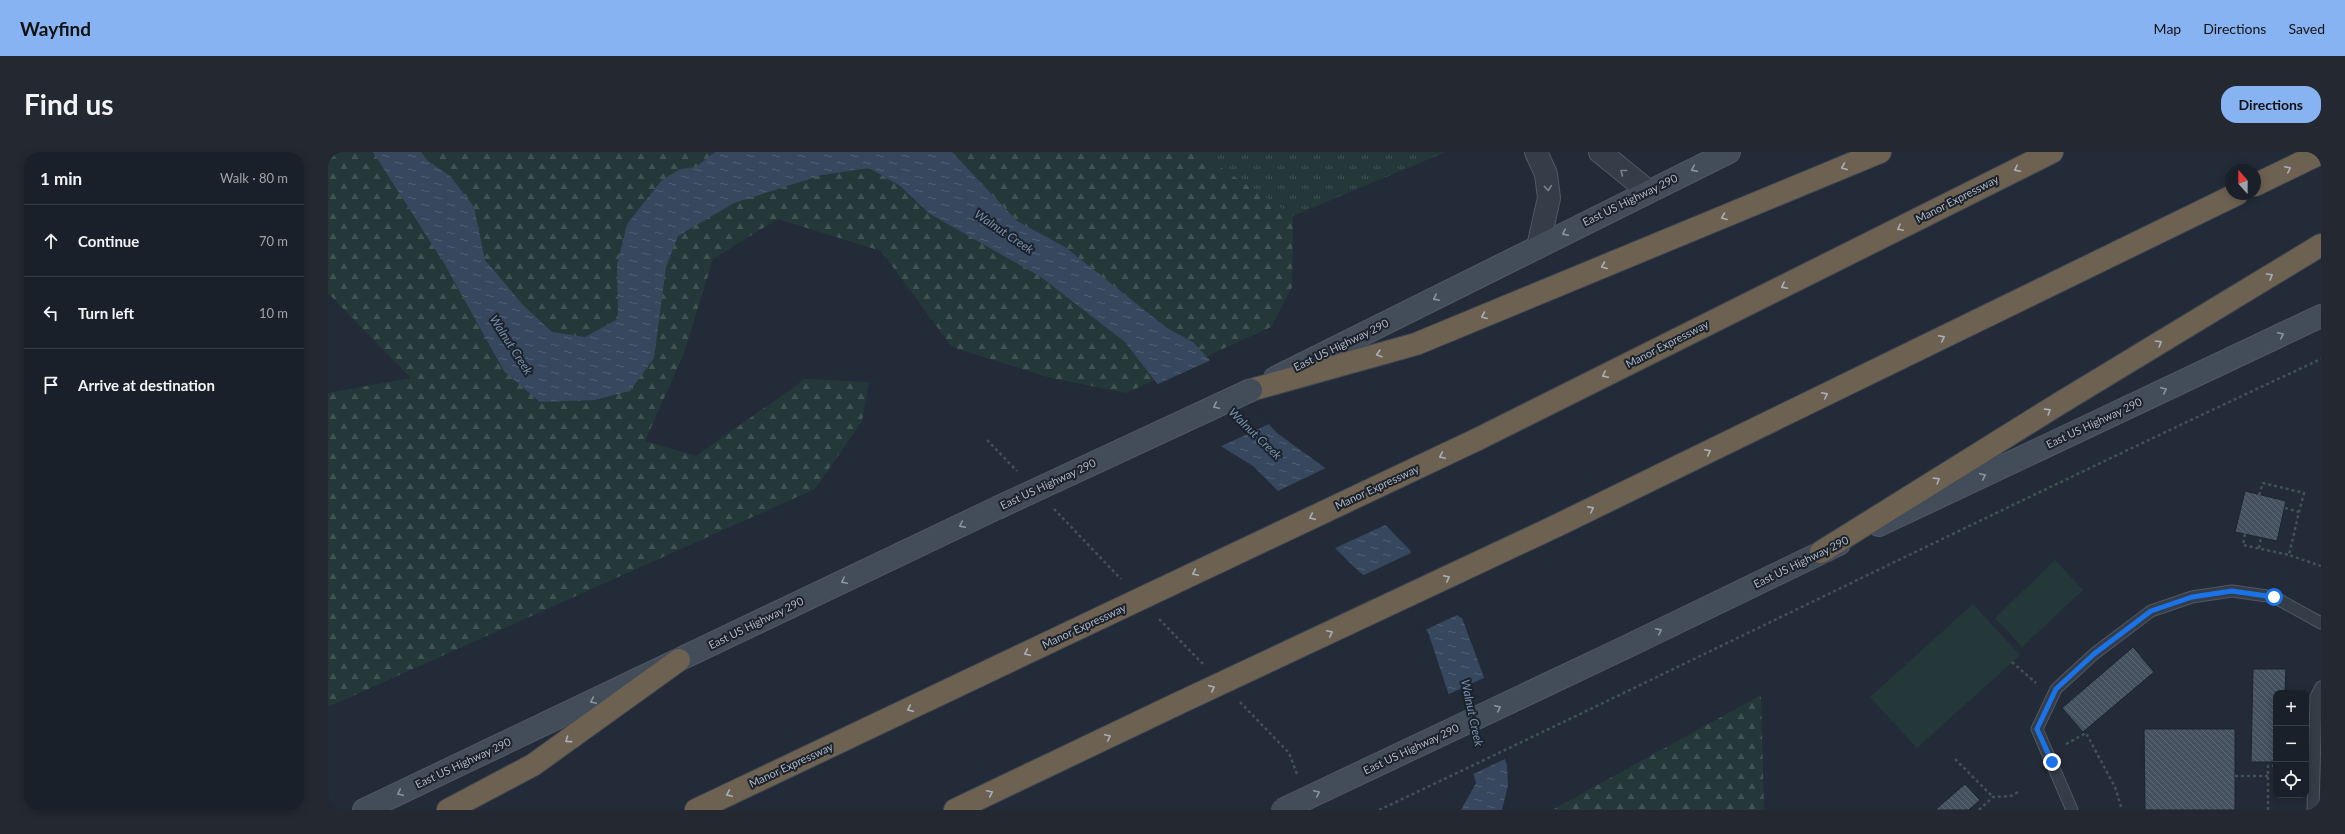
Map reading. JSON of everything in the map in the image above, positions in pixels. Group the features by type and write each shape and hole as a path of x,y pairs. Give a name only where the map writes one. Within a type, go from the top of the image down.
{"highway":[{"path":"1251,390 1416,344 1880,152"},
{"name":"Manor Expressway","path":"696,810 1478,439 2052,152"},
{"path":"2261,182 2321,153"},
{"path":"955,810 1176,704 1556,526 2225,200"},
{"path":"1821,552 2057,405 2321,244"},
{"path":"448,810 533,765 679,660"}],"main road":[{"name":"East US Highway 290","path":"364,810 997,508 1251,390 1729,152"},
{"name":"East US Highway 290","path":"1282,810 1624,648 1821,552 2321,316"}],"street":[{"path":"1536,152 1546,174 1549,198 1538,247"},
{"path":"1600,152 1648,191"}],"lane":[{"path":"2072,810 2037,729 2056,689 2094,654 2151,611 2192,597 2232,591 2274,597 2321,623"},
{"path":"2313,810 2316,697 2321,687"}],"path":[{"path":"1379,810 1658,678 1869,573 2321,359"},
{"path":"2259,495 2264,483 2304,493 2289,555"},
{"path":"2285,508 2299,512"},
{"path":"2245,534 2243,545 2289,555 2321,566"},
{"path":"2259,548 2261,538"},
{"path":"2012,662 2036,683"},
{"path":"2064,745 2086,733 2115,787 2122,810"},
{"path":"1955,758 1993,797"},
{"path":"2268,810 2268,766 2273,766"},
{"path":"2235,776 2268,776"},
{"path":"1979,810 1993,797 2011,796 2020,791"}],"green space":[{"path":"328,152 1198,152 1293,216 1292,287 1271,327 1126,393 1051,378 952,347 881,251 778,219 713,259 684,353 645,441 696,456 805,379 869,382 862,421 815,489 328,707 328,393 411,378 328,293"},
{"path":"1198,152 1446,152 1293,216"},
{"path":"2055,560 2083,590 2022,647 1995,618"},
{"path":"1973,604 2020,655 1917,748 1870,697"},
{"path":"1761,695 1764,810 1552,810"}],"water":[{"name":"Walnut Creek","path":"373,152 421,152 428,161 450,176 474,207 485,260 523,305 552,332 585,337 618,319 617,265 627,224 662,180 680,169 696,167 715,152 952,152 1017,221 1065,247 1167,328 1193,342 1277,433 1339,478 1410,550 1420,583 1433,602 1462,618 1488,688 1491,722 1507,765 1508,785 1502,810 1461,810 1476,783 1463,738 1428,632 1354,567 1253,466 1219,445 1159,386 1125,342 1041,277 930,214 899,185 869,168 822,175 734,203 678,236 666,267 654,358 630,391 594,400 540,402 504,371 444,263"}],"pier":[{"path":"1211,360 1271,423 1219,447 1156,385"},
{"path":"1328,467 1387,524 1333,549 1276,492"},
{"path":"1413,552 1422,582 1435,601 1459,614 1423,631 1362,576"},
{"path":"1486,677 1490,688 1493,722 1507,758 1471,775 1447,695"}],"building":[{"path":"2245,491 2286,501 2277,541 2235,532"},
{"path":"2133,647 2154,672 2083,732 2062,708"},
{"path":"2253,669 2286,669 2285,690 2273,690 2273,762 2251,762"},
{"path":"2144,729 2235,729 2235,810 2145,810"},
{"path":"1965,784 1980,800 1969,810 1935,810"}],"route":[{"path":"2052,762 2037,729 2056,689 2094,654 2151,611 2192,597 2232,591 2274,597"}]}
